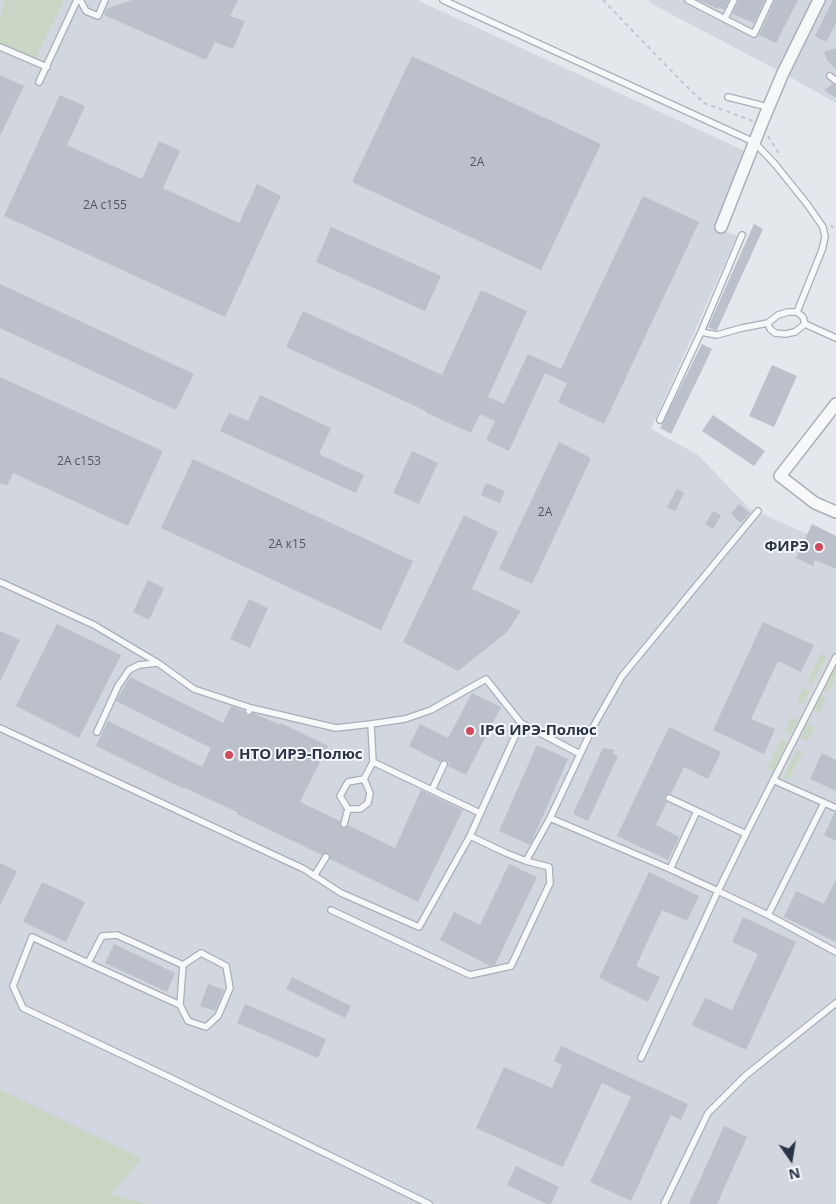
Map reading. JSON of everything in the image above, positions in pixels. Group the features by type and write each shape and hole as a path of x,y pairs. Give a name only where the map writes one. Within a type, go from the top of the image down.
{"street":[{"path":"721,227 768,107 819,0"},
{"path":"836,404 780,476 815,502 836,512"}],"lane":[{"path":"79,0 86,11 98,16 105,0"},
{"path":"39,82 79,0"},
{"path":"443,0 754,142 774,163 823,226 825,238 822,250 798,312"},
{"path":"688,0 698,2 754,34 770,0"},
{"path":"725,18 734,0"},
{"path":"0,47 47,67"},
{"path":"830,76 836,81"},
{"path":"728,97 768,107"},
{"path":"660,420 701,332 742,235"},
{"path":"701,332 717,335 768,323 778,315 788,312 798,312 803,317 805,324 836,338"},
{"path":"768,323 770,329 775,333 785,334 795,332 805,324"},
{"path":"526,861 550,818 593,727 622,676 758,511"},
{"path":"0,582 94,625 158,663 194,689 250,710 336,728 405,720 431,710 486,679 521,723 580,754"},
{"path":"641,1058 718,891 836,657"},
{"path":"97,732 118,686 129,670 139,665 158,663"},
{"path":"0,728 304,869 341,892 419,927 470,836 521,723"},
{"path":"344,824 348,809 340,796 348,782 364,779 374,762 372,724"},
{"path":"374,762 480,813"},
{"path":"432,790 444,764"},
{"path":"348,809 360,809 368,802 370,793 364,779"},
{"path":"773,780 836,808"},
{"path":"669,798 746,834"},
{"path":"768,915 824,803"},
{"path":"670,869 697,811"},
{"path":"550,818 718,891 768,915 836,952"},
{"path":"331,910 470,975 511,966 550,883 549,867 526,861 470,836"},
{"path":"314,876 326,857"},
{"path":"88,963 102,936 116,935 182,965"},
{"path":"180,1005 32,937 13,986 23,1008 429,1204"},
{"path":"201,953 226,966 230,988 218,1016 206,1027 188,1021 180,1005 182,965 201,953"},
{"path":"664,1204 708,1114 745,1076 836,1003"}],"path":[{"path":"603,0 704,103 761,124"}],"shaded area":[{"path":"0,0 417,0 745,151 716,227 737,236 651,429 698,455 749,508 836,547 836,1204 0,1204"},
{"path":"648,0 836,0 836,103 652,4"}],"green space":[{"path":"5,0 64,0 35,59 0,46 0,19"},
{"path":"821,653 827,656 812,685 807,682"},
{"path":"836,662 836,676 828,692 822,689"},
{"path":"803,688 810,691 803,705 797,702"},
{"path":"820,696 826,699 820,713 813,710"},
{"path":"792,717 798,720 792,734 785,731"},
{"path":"807,724 814,727 807,741 801,739"},
{"path":"781,740 787,742 773,771 767,768"},
{"path":"797,749 803,752 788,780 783,777"},
{"path":"0,1089 142,1159 111,1194 146,1204 0,1204"}],"building":[{"path":"132,0 238,0 230,16 245,21 233,49 215,42 206,60 104,15 106,9"},
{"path":"698,0 729,0 724,10"},
{"path":"739,0 765,0 754,23 732,14"},
{"path":"775,0 798,0 776,43 759,35"},
{"path":"833,0 836,0 836,23 826,42 815,36"},
{"path":"836,48 836,70 827,60 824,52"},
{"path":"412,56 601,144 541,270 352,182"},
{"path":"0,75 24,86 0,136"},
{"path":"832,84 836,86 836,98 824,90"},
{"path":"60,95 85,106 67,145 142,179 159,141 180,151 163,188 239,223 257,184 281,196 225,317 4,216"},
{"path":"643,196 699,222 604,424 558,402 567,383 545,373 509,451 486,440 495,421 480,414 471,433 286,347 303,311 442,375 481,290 527,311 488,397 504,404 528,354 561,369"},
{"path":"754,224 763,229 717,330 714,330 708,327"},
{"path":"331,227 441,276 425,311 316,262"},
{"path":"0,284 194,374 176,410 0,328"},
{"path":"702,344 712,349 671,434 660,428"},
{"path":"772,365 797,376 774,427 749,416"},
{"path":"0,377 163,451 128,526 13,473 7,486 0,483"},
{"path":"260,395 331,428 319,454 364,475 356,493 220,431 229,413 248,421"},
{"path":"713,415 765,451 754,466 702,431"},
{"path":"559,442 591,458 532,584 499,569"},
{"path":"412,451 438,463 419,504 393,493"},
{"path":"193,459 413,561 381,630 161,528"},
{"path":"486,483 505,491 500,503 481,495"},
{"path":"677,489 684,493 675,511 667,507"},
{"path":"739,504 750,513 741,523 731,514"},
{"path":"713,511 721,515 713,529 705,524"},
{"path":"464,515 498,532 472,589 521,611 507,632 458,671 403,642"},
{"name":"ФИРЭ","path":"812,524 836,536 836,569 815,560 813,566 796,558"},
{"path":"148,580 164,588 149,620 133,612"},
{"path":"249,599 268,608 250,648 230,639"},
{"path":"763,622 814,645 801,672 778,661 751,719 775,729 764,754 713,730"},
{"path":"57,624 121,655 79,738 16,706"},
{"path":"0,631 20,640 0,682"},
{"path":"130,677 223,723 231,706 244,711 248,716 253,713 280,725 281,723 328,746 300,802 340,821 342,828 346,828 348,825 395,848 421,790 463,810 418,902 330,859 328,853 322,855 237,814 237,812 184,789 96,746 108,721 202,767 211,748 116,701"},
{"name":"IPG ИРЭ-Полюс","path":"472,693 501,707 466,775 448,766 449,763 446,760 443,759 440,762 409,746 420,724 448,738"},
{"path":"669,727 721,752 708,779 684,767 671,794 668,793 665,796 664,799 667,802 656,825 679,837 668,860 617,836"},
{"path":"537,745 568,759 530,845 499,831"},
{"path":"603,748 615,750 613,754 618,756 588,821 573,814"},
{"path":"822,753 836,760 836,791 810,779"},
{"path":"836,813 836,841 824,835"},
{"path":"0,863 17,871 0,906"},
{"path":"509,864 537,877 495,965 490,966 440,940 454,912 480,925"},
{"path":"649,872 699,896 687,921 662,910 636,966 660,977 648,1002 599,978"},
{"path":"836,879 836,942 784,917 796,891 824,904"},
{"path":"42,882 85,902 66,942 23,922"},
{"path":"743,917 796,942 746,1050 692,1025 705,998 732,1010 758,954 732,942"},
{"path":"114,944 175,973 167,992 105,963"},
{"path":"292,977 351,1006 345,1018 286,989"},
{"path":"208,984 224,990 215,1011 200,1006"},
{"path":"245,1004 326,1039 318,1058 237,1023"},
{"path":"561,1046 688,1104 681,1120 671,1115 631,1201 590,1182 631,1097 602,1083 563,1167 476,1128 504,1067 552,1088 562,1065 554,1061"},
{"path":"724,1126 747,1137 717,1204 689,1204"},
{"path":"516,1166 559,1187 551,1204 547,1204 507,1185"}],"place":[{"name":"ФИРЭ","path":"819,547"},
{"name":"IPG ИРЭ-Полюс","path":"470,731"},
{"name":"НТО ИРЭ-Полюс","path":"229,755"}]}
